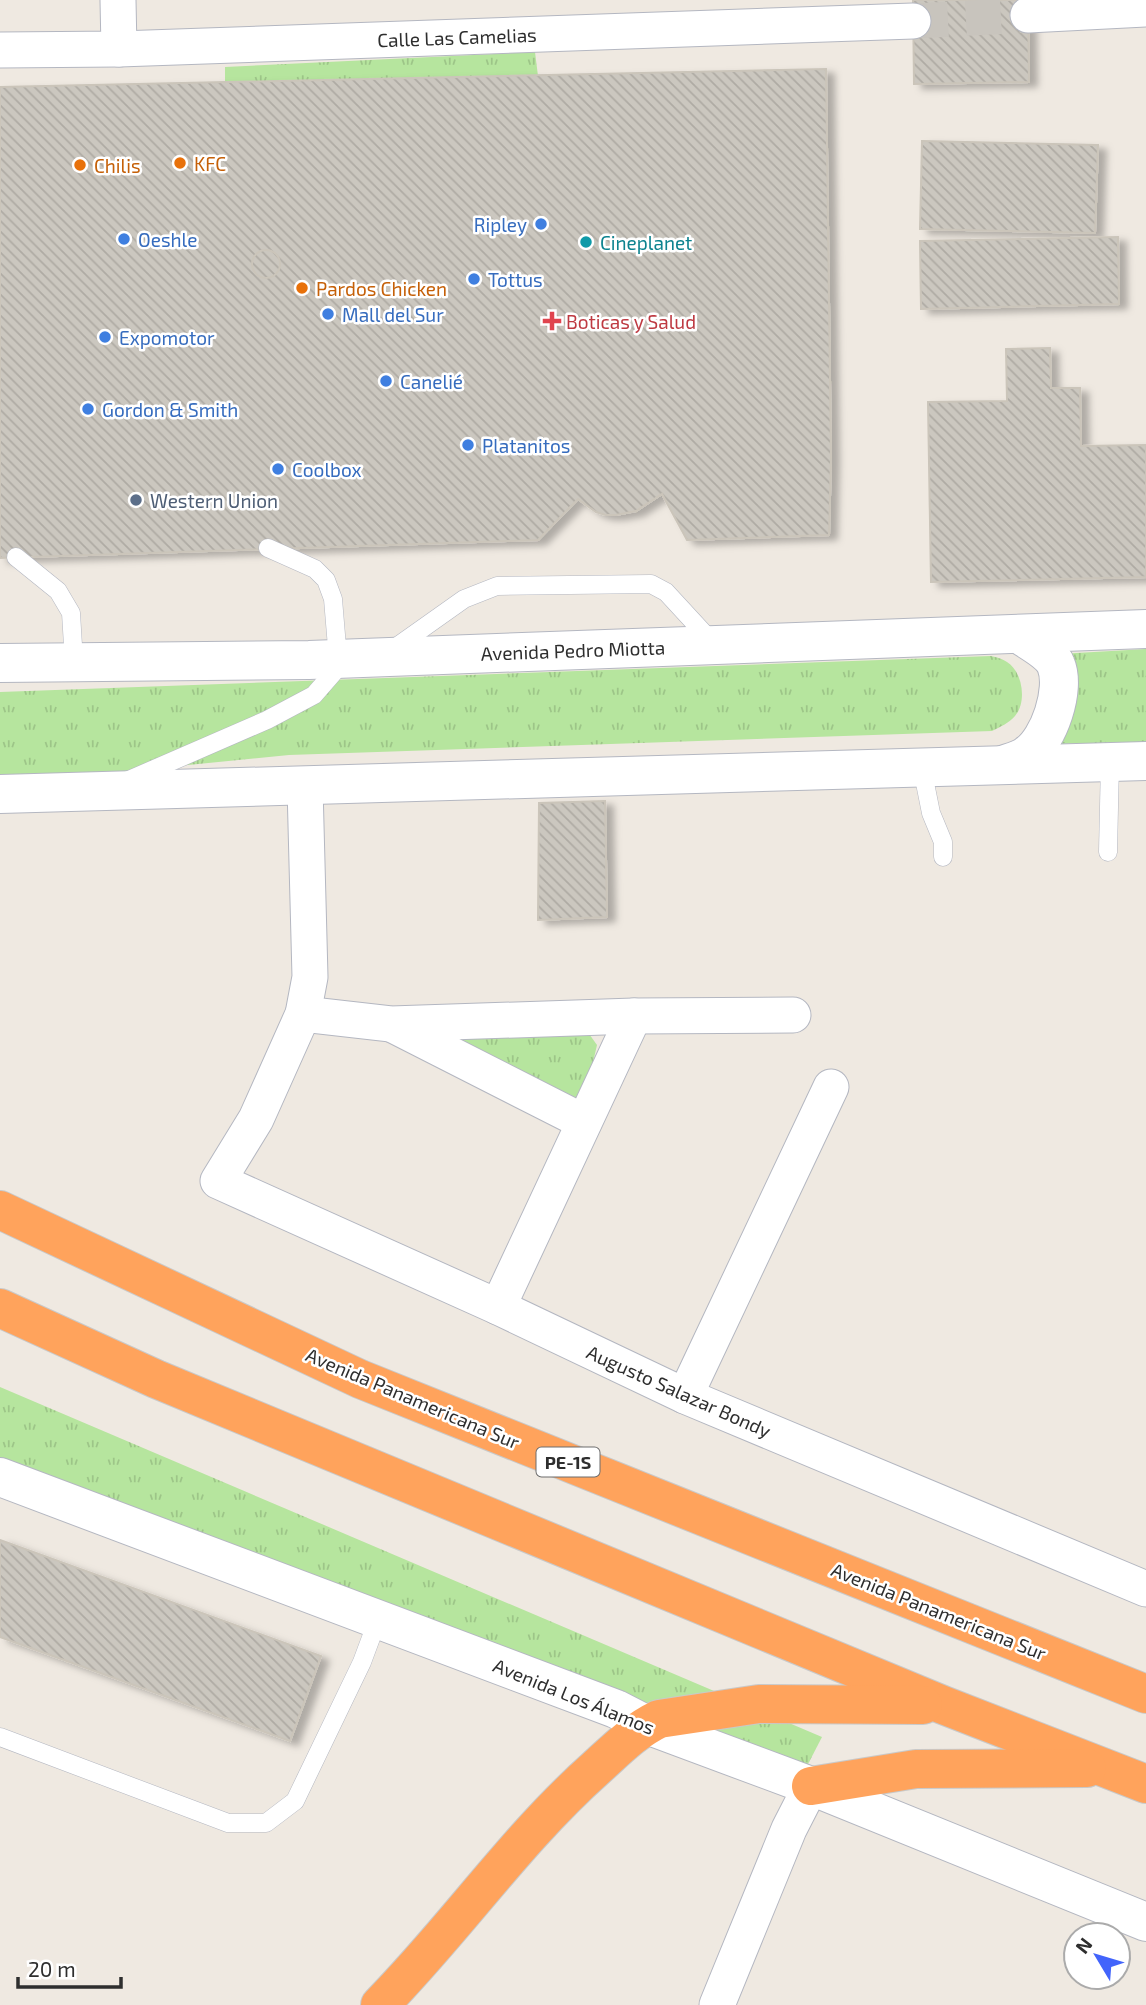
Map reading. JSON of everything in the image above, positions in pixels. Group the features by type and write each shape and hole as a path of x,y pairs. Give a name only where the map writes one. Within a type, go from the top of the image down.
{"highway":[{"name":"Avenida Panamericana Sur","path":"0,1210 360,1378 1146,1694"},
{"path":"0,1308 156,1379 943,1705 1146,1784"},
{"path":"380,2005 422,1962 568,1793 647,1725 659,1719 759,1704 943,1705"},
{"path":"811,1786 916,1769 1106,1768"}],"main road":[{"name":"Avenida Pedro Miotta","path":"0,663 338,659 1146,629"},
{"path":"1003,765 1030,754 1048,727 1057,707 1060,680 1056,663 1019,634"},
{"path":"0,794 1128,761"},
{"name":"Avenida Los Álamos","path":"0,1477 616,1709 647,1725 811,1786 1146,1922"}],"street":[{"path":"117,0 119,49"},
{"path":"1028,15 1146,9"},
{"name":"Calle Las Camelias","path":"0,50 119,49 860,12 914,21"},
{"path":"304,787 310,977 303,1014 391,1024 634,1016 793,1015"},
{"name":"Augusto Salazar Bondy","path":"303,1014 256,1119 218,1181 498,1307 685,1396 1146,1589"},
{"path":"498,1307 634,1016"},
{"path":"391,1024 584,1122"},
{"path":"685,1396 831,1087"},
{"path":"718,2005 789,1829 811,1786"}],"lane":[{"path":"100,792 267,720 314,695 334,672 338,659 333,599 326,580 315,569 268,548"},
{"path":"16,557 58,591 71,613 74,662"},
{"path":"383,657 464,599 497,586 651,584 666,592 716,645"},
{"path":"1108,852 1128,761"},
{"path":"922,768 931,813 943,842 943,857"},
{"path":"0,1737 228,1823 266,1823 295,1801 362,1662 379,1619"}],"green space":[{"path":"535,52 538,76 225,85 225,67"},
{"path":"1146,649 1146,742 1050,744 1059,654"},
{"path":"991,656 1004,660 1012,667 1022,688 1021,703 1015,716 992,731 289,755 37,780 0,780 0,692"},
{"path":"453,1031 587,1031 597,1045 586,1093 578,1100 451,1045"},
{"path":"0,1387 822,1737 806,1768 0,1458"}],"building":[{"path":"913,0 1028,0 1029,82 914,84"},
{"path":"826,69 831,458 829,535 687,540 662,494 636,511 616,515 596,512 578,499 538,540 0,558 0,87"},
{"path":"922,141 1098,145 1095,233 920,229"},
{"path":"1118,237 1119,304 921,309 920,241"},
{"path":"266,250 276,254 280,264 276,274 266,278 256,274 252,264 256,254"},
{"path":"1050,348 1051,388 1080,388 1081,446 1146,445 1146,577 931,582 928,402 1007,401 1006,349"},
{"path":"605,801 607,917 538,920 539,803"},
{"path":"0,1540 321,1656 290,1741 0,1637"}],"tunnel":[{"path":"913,21 1028,15"}],"place":[{"name":"KFC","path":"180,163"},
{"name":"Chilis","path":"80,165"},
{"name":"Ripley","path":"541,224"},
{"name":"Oeshle","path":"124,239"},
{"name":"Cineplanet","path":"586,242"},
{"name":"Tottus","path":"474,279"},
{"name":"Pardos Chicken","path":"302,288"},
{"name":"Mall del Sur","path":"328,314"},
{"name":"Boticas y Salud","path":"552,321"},
{"name":"Expomotor","path":"105,337"},
{"name":"Canelié","path":"386,381"},
{"name":"Gordon & Smith","path":"88,409"},
{"name":"Platanitos","path":"468,445"},
{"name":"Coolbox","path":"278,469"},
{"name":"Western Union","path":"136,500"}]}
